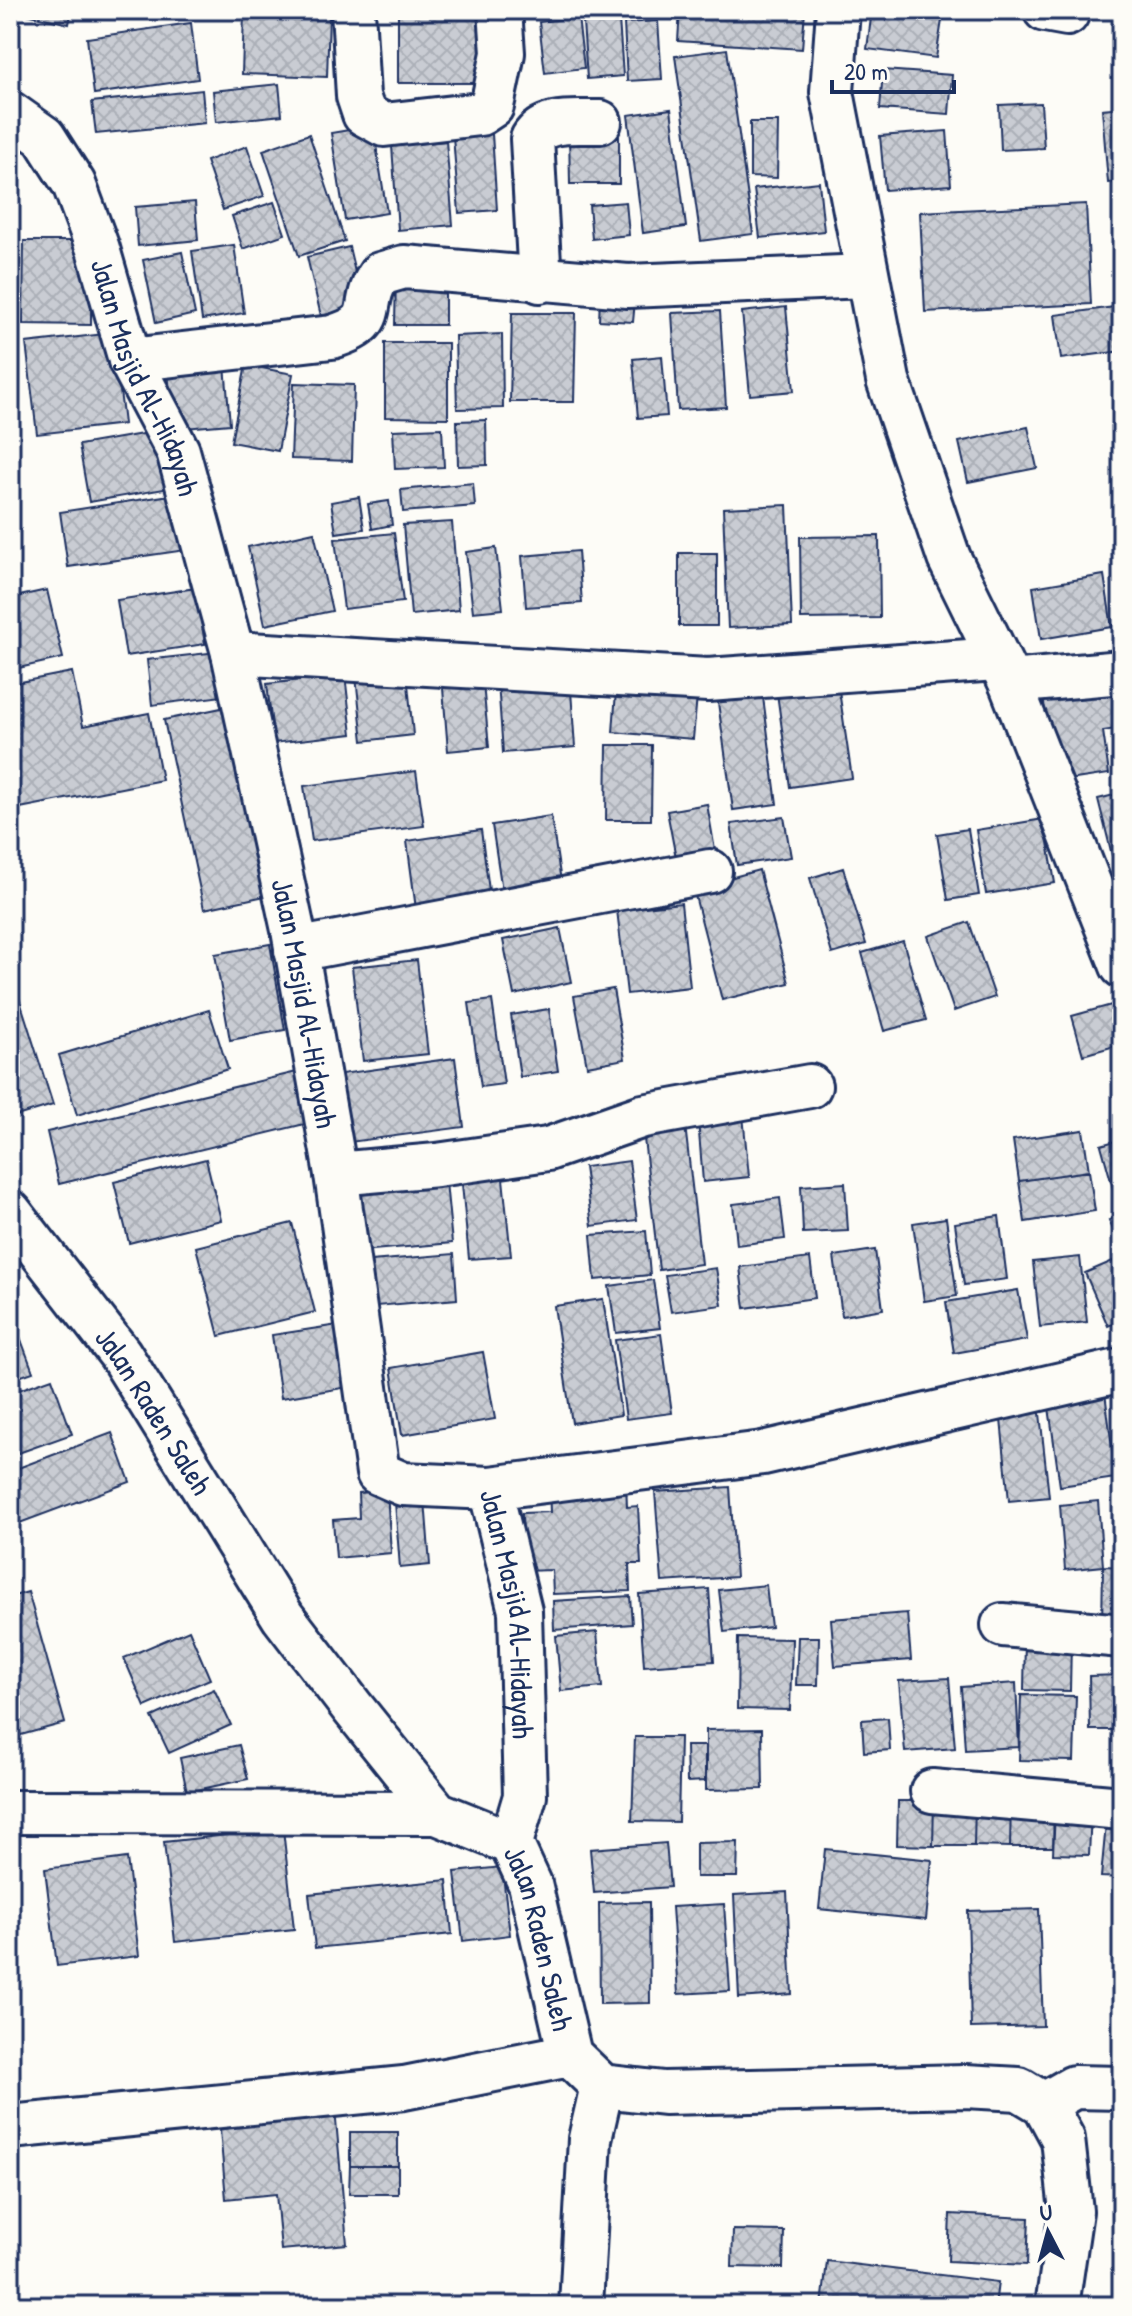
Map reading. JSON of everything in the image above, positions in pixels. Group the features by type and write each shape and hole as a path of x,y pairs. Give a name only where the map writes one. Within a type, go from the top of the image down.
{"street":[{"path":"353,10 358,96 364,114 384,125 480,114 492,106 503,53 500,10"},
{"path":"838,10 832,92 888,380 949,558 1108,895 1122,966"},
{"name":"Jalan Masjid Al-Hidayah","path":"10,113 44,137 74,184 98,249 130,360 178,451 233,653 296,950 336,1174 378,1473 403,1484 416,1481 490,1488 520,1611 525,1796 511,1843"},
{"path":"540,281 532,139 538,129 549,124 600,122"},
{"path":"130,360 332,337 356,330 364,322 380,274 421,265 540,281 628,286 866,276"},
{"path":"233,653 708,680 1003,670 1122,672"},
{"path":"296,950 710,871"},
{"path":"336,1174 437,1165 548,1149 643,1116 810,1086"},
{"name":"Jalan Raden Saleh","path":"10,1212 120,1354 283,1617 437,1813 511,1843 530,1884 570,2055 602,2086"},
{"path":"490,1488 763,1453 1122,1370"},
{"path":"1003,1625 1122,1636"},
{"path":"932,1791 1122,1808"},
{"path":"10,1812 437,1813"},
{"path":"10,2127 404,2088 570,2055"},
{"path":"581,2306 590,2139 602,2086 664,2093 965,2086 1019,2089 1044,2104 1063,2139 1071,2211 1057,2306"},
{"path":"1044,2104 1074,2087 1122,2088"}],"building":[{"path":"10,10 72,10 69,24"},
{"path":"336,10 336,12 248,12"},
{"path":"398,10 480,10 480,83 398,83"},
{"path":"680,10 805,10 802,49 678,41"},
{"path":"872,10 943,14 936,58 867,49"},
{"path":"244,14 329,16 327,77 242,74"},
{"path":"578,17 584,68 545,73 539,22"},
{"path":"619,19 623,76 587,79 583,22"},
{"path":"658,21 662,79 627,81 624,23"},
{"path":"191,23 198,79 94,94 87,38"},
{"path":"727,49 753,234 701,241 675,56"},
{"path":"883,70 952,75 949,114 880,109"},
{"path":"279,84 282,115 216,122 213,91"},
{"path":"202,90 205,123 96,134 92,102"},
{"path":"1041,103 1044,148 1001,150 999,105"},
{"path":"1122,107 1122,182 1108,183 1102,109"},
{"path":"671,109 686,227 643,233 628,115"},
{"path":"750,122 778,122 777,178 750,177"},
{"path":"373,126 387,213 345,220 331,133"},
{"path":"569,131 619,131 619,184 570,184"},
{"path":"947,131 951,185 885,190 880,136"},
{"path":"309,134 345,241 299,256 263,150"},
{"path":"492,134 497,210 459,213 453,136"},
{"path":"446,141 453,225 398,230 392,146"},
{"path":"247,146 264,196 223,210 206,161"},
{"path":"819,182 824,231 760,238 754,189"},
{"path":"195,202 198,240 138,246 135,207"},
{"path":"274,202 285,234 243,249 232,216"},
{"path":"626,202 629,235 592,239 589,205"},
{"path":"1086,204 1091,304 925,312 920,212"},
{"path":"10,241 19,342 10,343"},
{"path":"24,241 91,241 91,325 23,324"},
{"path":"234,245 244,313 202,320 192,251"},
{"path":"349,247 363,306 321,316 307,257"},
{"path":"182,252 195,314 156,323 143,260"},
{"path":"396,275 445,275 445,325 395,325"},
{"path":"600,299 635,301 633,322 599,320"},
{"path":"1122,306 1122,351 1061,359 1055,315"},
{"path":"786,307 794,391 750,395 742,312"},
{"path":"720,311 726,407 678,410 672,313"},
{"path":"512,313 576,313 574,402 510,402"},
{"path":"113,333 124,424 37,434 26,343"},
{"path":"502,334 503,408 457,409 455,336"},
{"path":"385,343 448,343 448,418 385,417"},
{"path":"662,356 667,416 638,418 633,359"},
{"path":"225,365 230,424 173,429 168,370"},
{"path":"246,365 293,374 278,451 231,442"},
{"path":"294,383 354,385 352,461 291,459"},
{"path":"486,420 487,465 458,466 457,421"},
{"path":"1028,427 1037,468 968,482 959,442"},
{"path":"442,428 444,467 395,469 393,430"},
{"path":"160,431 170,488 89,502 79,445"},
{"path":"473,483 475,506 403,512 401,490"},
{"path":"177,494 186,550 68,567 60,512"},
{"path":"359,497 364,529 336,533 331,502"},
{"path":"389,501 392,525 372,529 368,504"},
{"path":"787,505 792,625 728,628 723,508"},
{"path":"452,522 459,610 411,615 403,525"},
{"path":"314,532 332,611 265,625 248,547"},
{"path":"394,533 403,602 344,609 335,539"},
{"path":"879,536 880,618 801,619 800,537"},
{"path":"496,548 503,609 473,612 466,552"},
{"path":"578,551 582,603 526,607 522,556"},
{"path":"679,553 717,553 717,626 679,626"},
{"path":"1104,575 1112,627 1041,639 1033,587"},
{"path":"196,588 205,644 126,656 117,600"},
{"path":"47,590 63,658 10,670 10,598"},
{"path":"217,652 223,696 152,705 147,660"},
{"path":"406,663 413,735 363,741 355,668"},
{"path":"72,672 83,726 149,713 162,780 10,810 10,684"},
{"path":"482,673 489,747 448,751 442,676"},
{"path":"345,675 352,734 274,743 267,684"},
{"path":"1122,676 1122,728 1103,731 1109,774 1055,782 1042,689"},
{"path":"570,677 575,747 503,753 498,682"},
{"path":"837,677 852,778 790,787 776,686"},
{"path":"617,678 698,685 693,739 613,732"},
{"path":"761,682 777,804 733,810 716,688"},
{"path":"226,707 265,896 204,909 164,720"},
{"path":"607,745 652,745 651,820 606,820"},
{"path":"416,771 424,826 312,841 304,786"},
{"path":"1122,793 1122,852 1112,855 1098,799"},
{"path":"707,804 716,856 677,863 667,811"},
{"path":"551,816 562,888 503,897 492,825"},
{"path":"784,817 791,857 737,865 731,824"},
{"path":"1044,819 1055,883 986,894 976,830"},
{"path":"968,829 979,895 948,900 937,834"},
{"path":"481,830 490,898 416,909 407,841"},
{"path":"843,868 866,944 832,954 810,878"},
{"path":"759,870 789,983 722,1000 693,888"},
{"path":"681,903 690,987 627,994 617,910"},
{"path":"969,922 995,997 954,1011 928,936"},
{"path":"560,928 571,982 514,995 503,940"},
{"path":"903,941 926,1020 884,1031 862,953"},
{"path":"270,944 285,1030 230,1040 215,954"},
{"path":"417,960 428,1054 363,1061 352,967"},
{"path":"14,982 53,1105 10,1118 10,983"},
{"path":"613,989 625,1059 587,1066 574,996"},
{"path":"492,1000 504,1084 481,1087 469,1003"},
{"path":"1122,1002 1122,1044 1083,1055 1072,1016"},
{"path":"549,1009 558,1071 520,1077 511,1015"},
{"path":"209,1010 228,1069 77,1115 59,1055"},
{"path":"455,1058 464,1127 350,1142 341,1074"},
{"path":"305,1070 317,1121 59,1184 47,1132"},
{"path":"743,1115 749,1177 703,1182 698,1120"},
{"path":"685,1125 701,1264 659,1270 643,1130"},
{"path":"1083,1130 1089,1171 1019,1181 1013,1140"},
{"path":"1122,1139 1122,1197 1116,1199 1101,1145"},
{"path":"206,1159 221,1220 129,1243 114,1182"},
{"path":"629,1161 637,1220 592,1226 584,1167"},
{"path":"502,1169 511,1256 469,1259 461,1173"},
{"path":"1089,1171 1095,1211 1025,1222 1019,1181"},
{"path":"446,1182 452,1243 362,1251 356,1190"},
{"path":"845,1183 848,1231 803,1233 801,1186"},
{"path":"780,1198 785,1239 737,1245 733,1204"},
{"path":"1122,1215 1122,1251 1109,1220"},
{"path":"999,1216 1007,1279 964,1285 955,1223"},
{"path":"946,1218 957,1296 924,1301 913,1223"},
{"path":"292,1223 315,1312 219,1336 196,1247"},
{"path":"646,1231 650,1275 595,1280 591,1235"},
{"path":"875,1250 883,1309 842,1316 834,1256"},
{"path":"454,1254 457,1299 376,1306 371,1261"},
{"path":"1080,1257 1087,1322 1040,1327 1033,1262"},
{"path":"1122,1257 1122,1320 1108,1326 1085,1273"},
{"path":"810,1258 815,1298 745,1308 740,1267"},
{"path":"716,1268 722,1305 671,1312 665,1275"},
{"path":"653,1280 660,1328 616,1333 609,1286"},
{"path":"1018,1290 1027,1340 954,1353 946,1302"},
{"path":"603,1299 621,1415 572,1423 554,1306"},
{"path":"10,1310 33,1372 10,1380"},
{"path":"345,1324 355,1386 281,1398 272,1335"},
{"path":"661,1334 672,1413 626,1419 615,1340"},
{"path":"483,1352 495,1419 402,1435 391,1368"},
{"path":"52,1378 72,1434 10,1456 10,1393"},
{"path":"1104,1385 1116,1478 1060,1486 1047,1393"},
{"path":"1039,1404 1049,1497 1009,1501 1000,1409"},
{"path":"112,1433 130,1482 17,1524 10,1505 10,1471"},
{"path":"626,1483 627,1507 638,1506 641,1564 629,1564 630,1591 553,1594 552,1570 524,1571 522,1513 550,1512 549,1487"},
{"path":"424,1487 430,1565 400,1568 394,1489"},
{"path":"730,1487 736,1577 662,1582 655,1492"},
{"path":"387,1491 391,1553 336,1558 333,1520 359,1518 358,1493"},
{"path":"1098,1501 1103,1566 1065,1570 1060,1505"},
{"path":"1103,1566 1122,1567 1122,1628 1102,1628"},
{"path":"766,1585 771,1627 724,1632 719,1590"},
{"path":"709,1589 714,1661 644,1666 639,1594"},
{"path":"28,1592 65,1723 10,1738 10,1597"},
{"path":"630,1596 632,1624 554,1630 553,1601"},
{"path":"907,1613 911,1660 835,1666 831,1619"},
{"path":"189,1630 210,1679 145,1707 124,1658"},
{"path":"597,1632 602,1687 561,1691 556,1636"},
{"path":"798,1637 819,1637 818,1685 796,1685"},
{"path":"738,1638 792,1639 790,1710 737,1709"},
{"path":"1025,1639 1071,1641 1070,1691 1024,1690"},
{"path":"1122,1675 1122,1730 1090,1730 1089,1676"},
{"path":"949,1678 955,1748 905,1752 899,1681"},
{"path":"1016,1683 1019,1747 965,1750 961,1687"},
{"path":"214,1689 231,1725 169,1753 152,1717"},
{"path":"1021,1695 1076,1696 1074,1761 1019,1760"},
{"path":"888,1718 890,1750 864,1752 862,1720"},
{"path":"762,1729 763,1789 706,1790 706,1730"},
{"path":"635,1737 680,1737 678,1822 632,1821"},
{"path":"239,1745 248,1779 187,1792 180,1758"},
{"path":"686,1746 705,1746 705,1781 687,1782"},
{"path":"898,1801 934,1801 933,1846 897,1845"},
{"path":"934,1801 975,1802 974,1846 933,1846"},
{"path":"975,1802 1011,1803 1010,1847 974,1846"},
{"path":"1011,1803 1054,1803 1053,1847 1010,1847"},
{"path":"1055,1811 1091,1812 1089,1855 1053,1854"},
{"path":"1106,1824 1122,1826 1122,1878 1101,1877"},
{"path":"283,1829 294,1929 175,1942 164,1842"},
{"path":"738,1842 737,1877 696,1877 696,1843"},
{"path":"666,1843 670,1887 594,1893 590,1849"},
{"path":"825,1849 932,1860 926,1920 819,1909"},
{"path":"127,1858 139,1956 57,1966 45,1869"},
{"path":"502,1867 510,1935 463,1941 455,1872"},
{"path":"447,1880 452,1934 315,1948 309,1894"},
{"path":"787,1892 792,1994 739,1998 734,1895"},
{"path":"649,1902 650,2003 600,2004 599,1903"},
{"path":"724,1904 730,1991 678,1994 672,1907"},
{"path":"1039,1909 1043,2026 971,2028 968,1911"},
{"path":"334,2097 347,2244 281,2250 276,2194 226,2199 218,2107"},
{"path":"350,2132 398,2132 398,2166 350,2166"},
{"path":"350,2166 398,2166 398,2194 349,2194"},
{"path":"950,2214 1029,2218 1027,2265 948,2261"},
{"path":"733,2230 784,2231 783,2268 732,2267"},
{"path":"827,2261 998,2282 995,2306 822,2306"}]}
